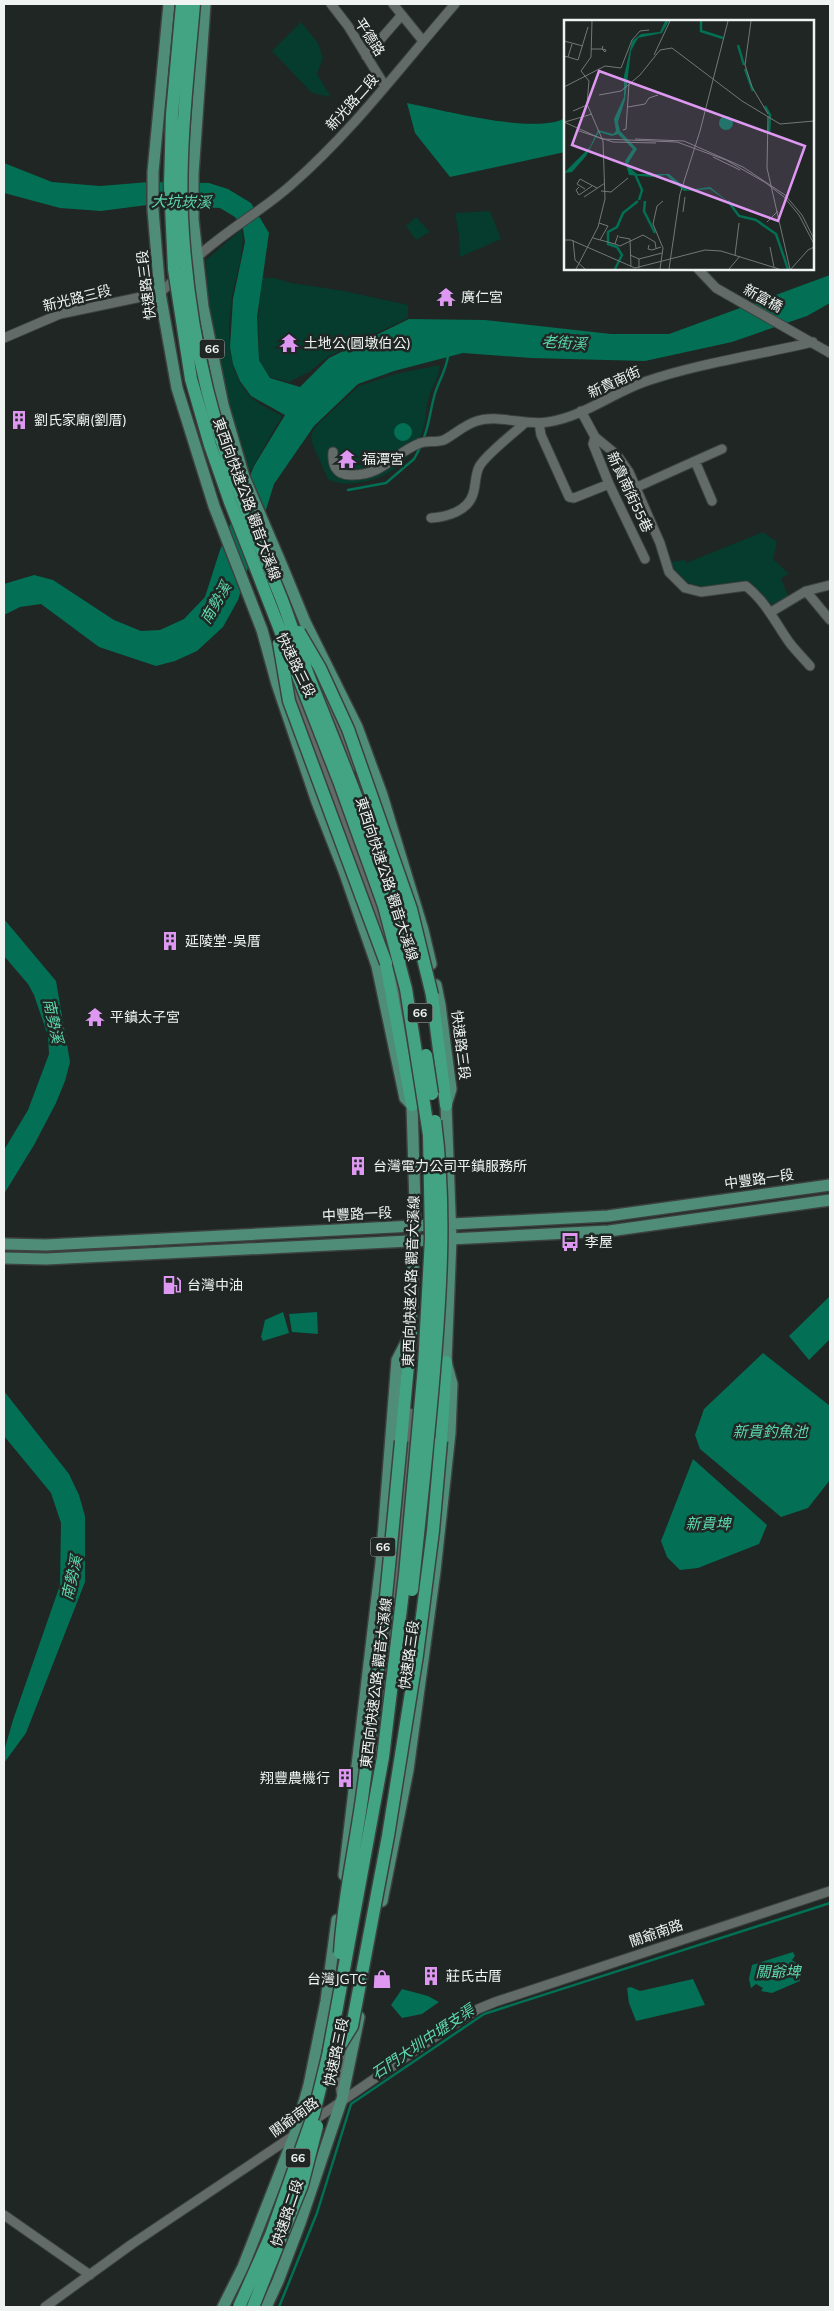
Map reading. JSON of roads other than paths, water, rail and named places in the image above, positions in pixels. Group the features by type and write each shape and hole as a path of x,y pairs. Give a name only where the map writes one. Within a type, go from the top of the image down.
{"highway":[{"name":"東西向快速公路 觀音大溪線","path":"182,4 172,114 170,185 174,269 191,379 210,445 246,545 279,610 396,911 419,1008 438,1142 441,1193 442,1257 438,1322 425,1476 399,1700 336,2052 302,2185 253,2307"},
{"name":"東西向快速公路 觀音大溪線","path":"194,4 184,130 182,215 186,269 207,390 241,498 384,906 399,957 414,1027 429,1136 431,1238 428,1298 405,1576 383,1758 328,2056 314,2113 271,2235 239,2307"},
{"path":"279,610 289,701 386,963 412,1105"},
{"path":"279,610 320,668 348,729 411,909 432,994 446,1105"},
{"path":"338,2003 342,1924 363,1792 386,1611 411,1333"},
{"path":"336,2052 352,2026 404,1740 433,1531 446,1362"}],"main road":[{"name":"快速路三段","path":"169,4 153,172 153,210 160,293 177,388 222,528 262,630 277,684 317,802 344,871 377,966 405,1098 412,1105 414,1240 411,1333 397,1360 381,1563 350,1828 320,2031 310,2084 295,2134"},
{"name":"66","path":"197,257 193,219 193,174 205,4"},
{"name":"快速路三段","path":"197,257 203,307 223,405 244,476 305,622 357,727 375,776 423,930 440,1005 451,1089 446,1105 451,1223 446,1362 452,1384 450,1434 435,1571 408,1770 342,2100"},
{"name":"中豐路一段","path":"4,1244 46,1246 608,1216 830,1185"},
{"path":"777,1192 780,1207"},
{"name":"中豐路一段","path":"4,1258 46,1259 609,1231 830,1200"},
{"name":"快速路二段","path":"266,2307 300,2223 342,2100"},
{"name":"快速路二段","path":"223,2307 242,2267 295,2134"}],"street":[{"name":"平德路","path":"330,4 348,26 385,86"},
{"path":"393,4 423,41"},
{"name":"新光路二段","path":"160,293 197,257 238,224 260,210 316,162 385,86 455,4"},
{"path":"366,56 400,17"},
{"name":"新富橋","path":"699,270 716,288 797,332 830,353"},
{"name":"新光路三段","path":"4,338 60,314 160,293"},
{"name":"新貴南街","path":"333,452 332,462 336,470 349,475 358,474 385,467 424,442 443,440 462,427 485,419 525,423 549,422 582,411 644,382 679,371 813,342"},
{"path":"582,411 595,437 617,455 636,488 660,543 669,572 685,588 701,592 746,586 772,612 790,643 810,666"},
{"path":"539,422 541,435 569,497 574,498 609,484"},
{"path":"431,518 442,517 466,505 473,495 479,466 525,423"},
{"name":"新貴南街55巷","path":"595,437 593,444 609,484 645,559"},
{"path":"636,488 722,450"},
{"path":"695,461 712,501"},
{"path":"772,612 806,590 830,585"},
{"path":"806,590 830,620"},
{"name":"快速路三段","path":"305,622 320,682 361,782 408,920 428,1003 439,1092 446,1105"},
{"name":"快速路三段","path":"262,630 291,683 333,793 396,970 416,1088 412,1105"},
{"path":"317,802 333,793 375,776"},
{"name":"快速路三段","path":"320,2031 328,2024 375,1765 399,1566 413,1367 411,1333"},
{"name":"快速路三段","path":"342,2100 339,2070 394,1768 422,1569 438,1383 446,1362"},
{"path":"381,1563 435,1571"},
{"path":"357,1763 408,1770"},
{"name":"關爺南路","path":"44,2307 342,2100 478,2009 830,1890"},
{"path":"4,2215 90,2274"}],"water":[{"path":"407,103 511,123 551,123 564,118 564,152 450,177 415,133"},
{"path":"4,163 52,182 100,186 149,182 209,183 228,189 251,203 269,233 257,317 259,360 270,378 300,387 329,358 409,319 485,320 611,334 669,334 830,275 830,303 807,316 732,342 645,361 531,358 463,353 394,371 358,384 314,426 274,484 238,600 223,627 197,651 175,661 156,666 99,647 41,604 20,607 4,615 4,584 34,575 53,580 114,620 141,631 160,630 184,619 205,597 220,550 254,466 285,415 251,396 240,381 233,364 230,347 233,299 245,242 243,229 235,217 220,208 147,205 101,211 60,208 4,193"},
{"path":"403,423 411,428 412,432 407,440 403,441 395,436 394,432 399,424"},
{"name":"南勢溪","path":"4,919 56,981 70,1062 56,1103 34,1145 4,1194 4,1150 28,1110 49,1054 48,1036 34,995 28,984 4,956"},
{"path":"830,1296 830,1339 809,1360 789,1336"},
{"path":"283,1312 289,1333 263,1341 261,1337 265,1320"},
{"path":"317,1312 318,1334 292,1332 289,1314"},
{"name":"新貴釣魚池","path":"763,1353 830,1406 830,1480 808,1508 781,1517 700,1449 695,1435 704,1409"},
{"name":"南勢溪","path":"4,1391 69,1474 79,1495 85,1516 85,1582 26,1733 4,1763 4,1751 13,1720 60,1585 61,1523 51,1493 4,1436"},
{"name":"新貴埤","path":"693,1459 767,1525 759,1544 698,1568 680,1570 667,1557 661,1541"},
{"name":"關爺埤","path":"793,1952 795,1956 792,1960 799,1965 802,1973 798,1974 800,1981 772,1993 761,1991 763,1988 756,1984 751,1988 749,1979 752,1965"},
{"path":"693,1979 705,2005 636,2021 629,2003 627,1988 631,1987 640,1991"},
{"path":"402,1989 428,1996 439,2002 422,2014 402,2018 391,2005"}],"waterway":[{"path":"423,440 435,392 446,366 448,355"},
{"path":"348,490 386,483 414,459 421,446"},
{"name":"石門大圳中壢支渠","path":"279,2307 317,2213 351,2104 484,2014 830,1903"}],"place":[{"name":"廣仁宮","path":"446,297"},
{"name":"土地公(圓墩伯公)","path":"289,343"},
{"name":"劉氏家廟(劉厝)","path":"19,420"},
{"name":"福潭宮","path":"347,459"},
{"name":"延陵堂-吳厝","path":"170,941"},
{"name":"平鎮太子宮","path":"95,1017"},
{"name":"台灣電力公司平鎮服務所","path":"358,1166"},
{"name":"李屋","path":"570,1242"},
{"name":"台灣中油","path":"172,1285"},
{"name":"翔豐農機行","path":"345,1778"},
{"name":"莊氏古厝","path":"431,1976"},
{"name":"台灣JGTC","path":"382,1979"}],"water label":[{"name":"大坑崁溪","path":"181,202"},
{"name":"老街溪","path":"564,343"}]}
